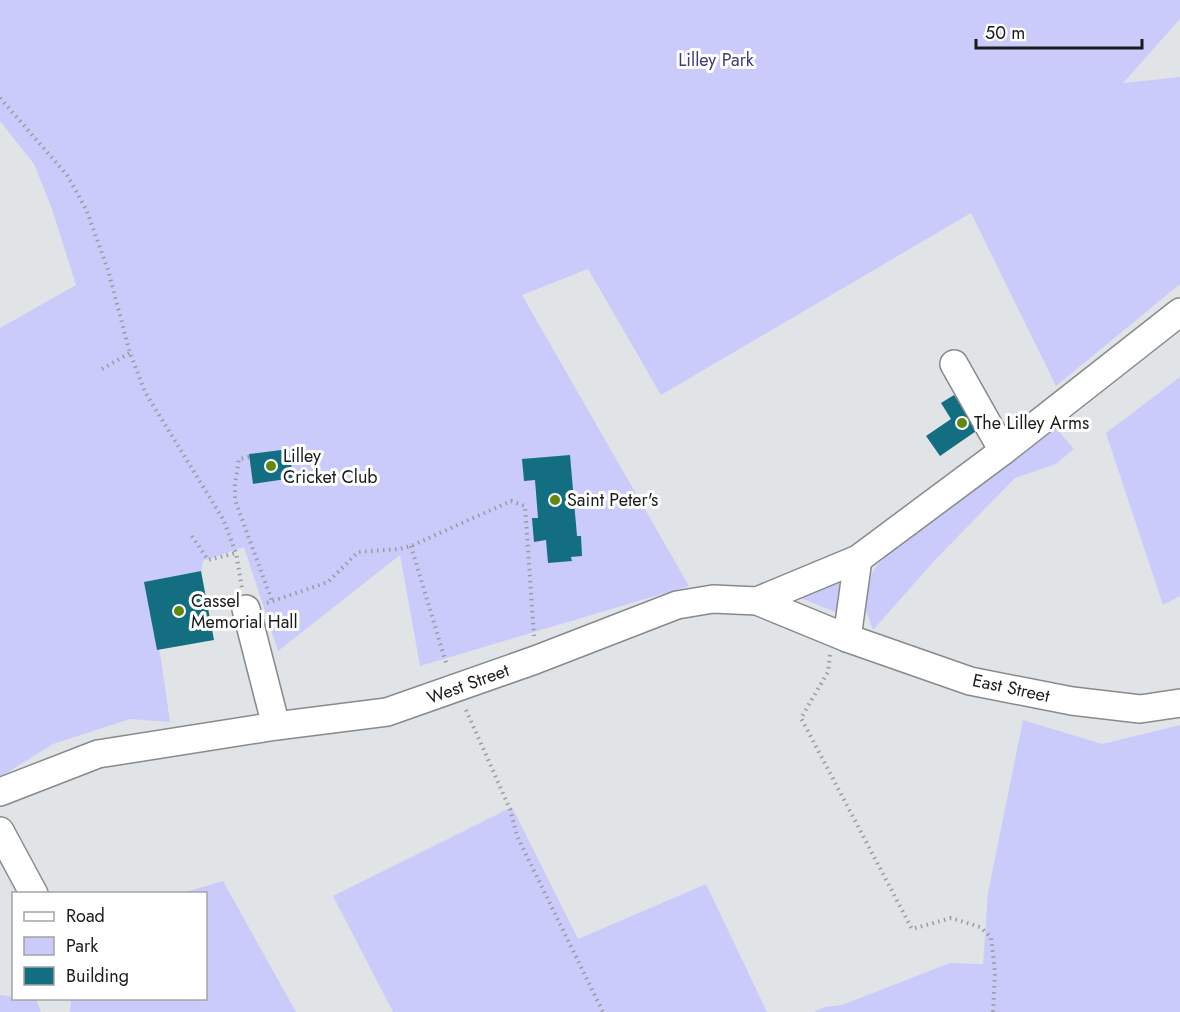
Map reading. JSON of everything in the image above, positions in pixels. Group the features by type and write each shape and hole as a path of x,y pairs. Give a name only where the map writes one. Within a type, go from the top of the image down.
{"street":[{"path":"757,601 858,559 1003,451 1180,312"},
{"path":"954,364 1003,451"},
{"path":"840,635 858,559"},
{"name":"West Street","path":"0,792 98,754 276,726 387,712 536,660 676,605 713,599 757,601 840,635"},
{"path":"246,609 276,726"},
{"name":"East Street","path":"840,635 970,681 1072,700 1140,709 1180,703"},
{"path":"0,831 33,892"}],"path":[{"path":"0,98 66,175 86,209 108,270 130,353 145,392 223,519 236,553 246,609"},
{"path":"102,369 130,353"},
{"path":"249,457 239,459 235,500 273,601 328,582 358,552 411,546 511,501 525,506 536,660"},
{"path":"192,536 208,560 236,553"},
{"path":"411,546 443,659 510,808 517,836 603,1012"},
{"path":"840,635 828,672 801,718 912,929 951,918 980,927 991,937 995,972 993,1012"}],"green space":[{"name":"Lilley Park","path":"0,0 1180,0 1180,19 1123,83 1180,77 1180,284 1056,386 971,213 661,395 588,269 522,295 689,586 420,666 400,555 278,651 244,547 203,561 201,571 145,582 161,659 170,722 130,719 53,744 0,777 0,328 76,285 52,209 34,164 0,121"},
{"path":"1180,377 1180,596 1163,605 1106,433"},
{"path":"1051,422 1074,449 1056,464 1015,478 935,560 873,630 865,608 865,585 877,565 906,538"},
{"path":"847,575 843,615 793,595"},
{"path":"1023,720 1102,744 1180,725 1180,1012 814,1012 824,1007 842,1005 950,963 983,964 988,893"},
{"path":"512,807 578,939 706,884 767,1012 393,1012 333,896"},
{"path":"223,881 296,1012 70,1012 71,1000 207,1000 207,892 185,892"},
{"path":"0,995 12,997 12,1000 36,1000 41,1012 0,1012"}],"building":[{"name":"The Lilley Arms","path":"954,395 963,409 968,406 982,427 940,456 926,436 951,419 941,403"},
{"name":"Lilley Cricket Club","path":"289,449 293,478 253,484 249,454"},
{"name":"Saint Peter's","path":"570,455 577,536 581,536 582,556 571,557 572,561 548,563 546,540 534,542 532,518 538,518 535,480 524,481 522,459"},
{"name":"Cassel Memorial Hall","path":"201,571 214,640 157,650 144,582"}],"place":[{"name":"The Lilley Arms","path":"962,423"},
{"name":"Lilley Cricket Club","path":"271,466"},
{"name":"Saint Peter's","path":"555,500"},
{"name":"Cassel Memorial Hall","path":"179,611"}]}
